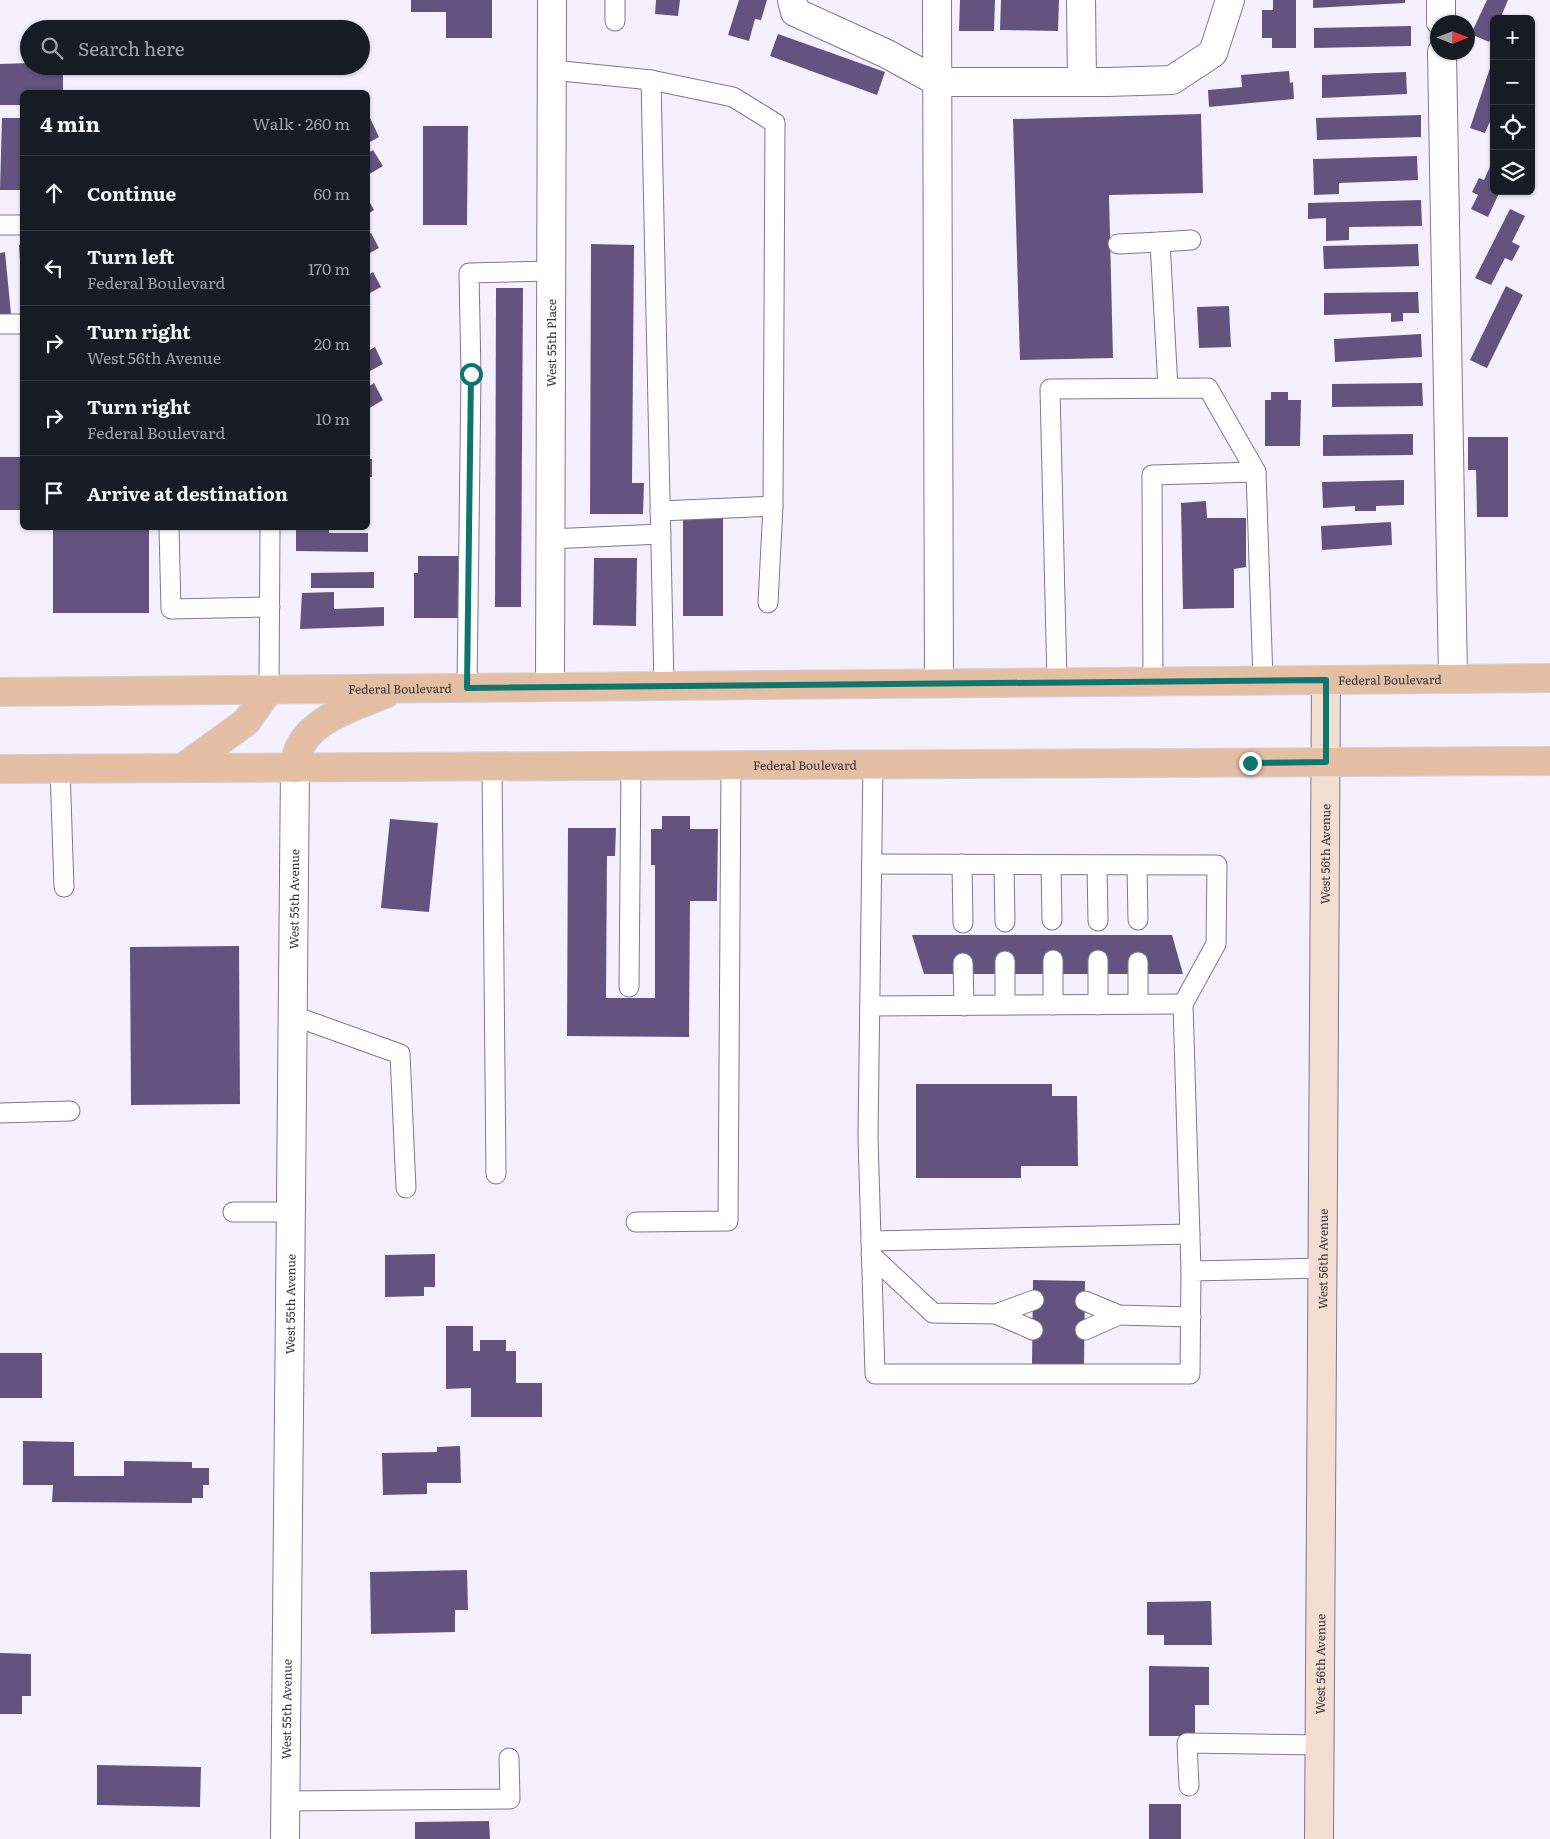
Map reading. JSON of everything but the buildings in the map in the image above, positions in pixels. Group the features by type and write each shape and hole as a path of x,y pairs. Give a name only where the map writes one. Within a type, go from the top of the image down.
{"main road":[{"name":"Federal Boulevard","path":"0,692 396,690 1550,678"},
{"path":"184,767 246,722 269,690"},
{"path":"295,768 295,754 308,734 330,717 396,690"},
{"name":"Federal Boulevard","path":"0,769 1550,761"}],"street":[{"name":"West 55th Place","path":"550,687 552,0"},
{"path":"792,0 795,12 887,54 938,82 1172,80 1213,53 1230,0"},
{"path":"937,0 939,683"},
{"path":"1081,0 1082,82"},
{"path":"1441,0 1441,15"},
{"path":"1442,60 1453,678"},
{"name":"West 56th Avenue","path":"1319,1839 1326,680"},
{"name":"West 55th Avenue","path":"285,1839 293,1212 295,768"}],"lane":[{"path":"615,0 615,21"},
{"path":"552,70 651,80 734,97 775,123 773,506 768,603"},
{"path":"651,80 664,686"},
{"path":"0,226 20,226"},
{"path":"1118,244 1191,240"},
{"path":"1160,242 1168,388"},
{"path":"467,688 471,384 469,273 551,271"},
{"path":"0,324 19,324"},
{"path":"1057,682 1050,389 1208,388 1256,472 1263,680"},
{"path":"1153,681 1152,475 1256,472"},
{"path":"660,511 773,506"},
{"path":"169,530 171,609 270,607"},
{"path":"269,690 270,530"},
{"path":"550,539 661,534"},
{"path":"872,864 1217,865 1216,944 1183,1004 1191,1271 1190,1374 875,1374 868,1137 873,764"},
{"path":"629,987 631,766"},
{"path":"636,1222 728,1221 731,766"},
{"path":"492,767 496,1174"},
{"path":"60,769 64,887"},
{"path":"962,864 963,923"},
{"path":"1004,864 1004,922"},
{"path":"1051,864 1052,920"},
{"path":"1097,864 1098,920"},
{"path":"1137,864 1138,920"},
{"path":"1053,960 1054,1005"},
{"path":"1098,960 1098,1005"},
{"path":"1004,961 1005,1005"},
{"path":"1138,962 1138,1004"},
{"path":"963,963 964,1006"},
{"path":"870,1006 1183,1004"},
{"path":"294,1016 400,1054 406,1188"},
{"path":"0,1113 70,1111"},
{"path":"233,1212 293,1212"},
{"path":"871,1248 1190,1234"},
{"path":"871,1248 933,1313 996,1314 1034,1300"},
{"path":"1191,1271 1321,1268"},
{"path":"1085,1300 1119,1315 1191,1317"},
{"path":"996,1314 1033,1330"},
{"path":"1085,1330 1119,1315"},
{"path":"1189,1786 1187,1743 1320,1745"},
{"path":"285,1801 510,1799 509,1758"}],"route":[{"path":"471,374 467,688 1326,680 1326,762 1250,763"}]}
